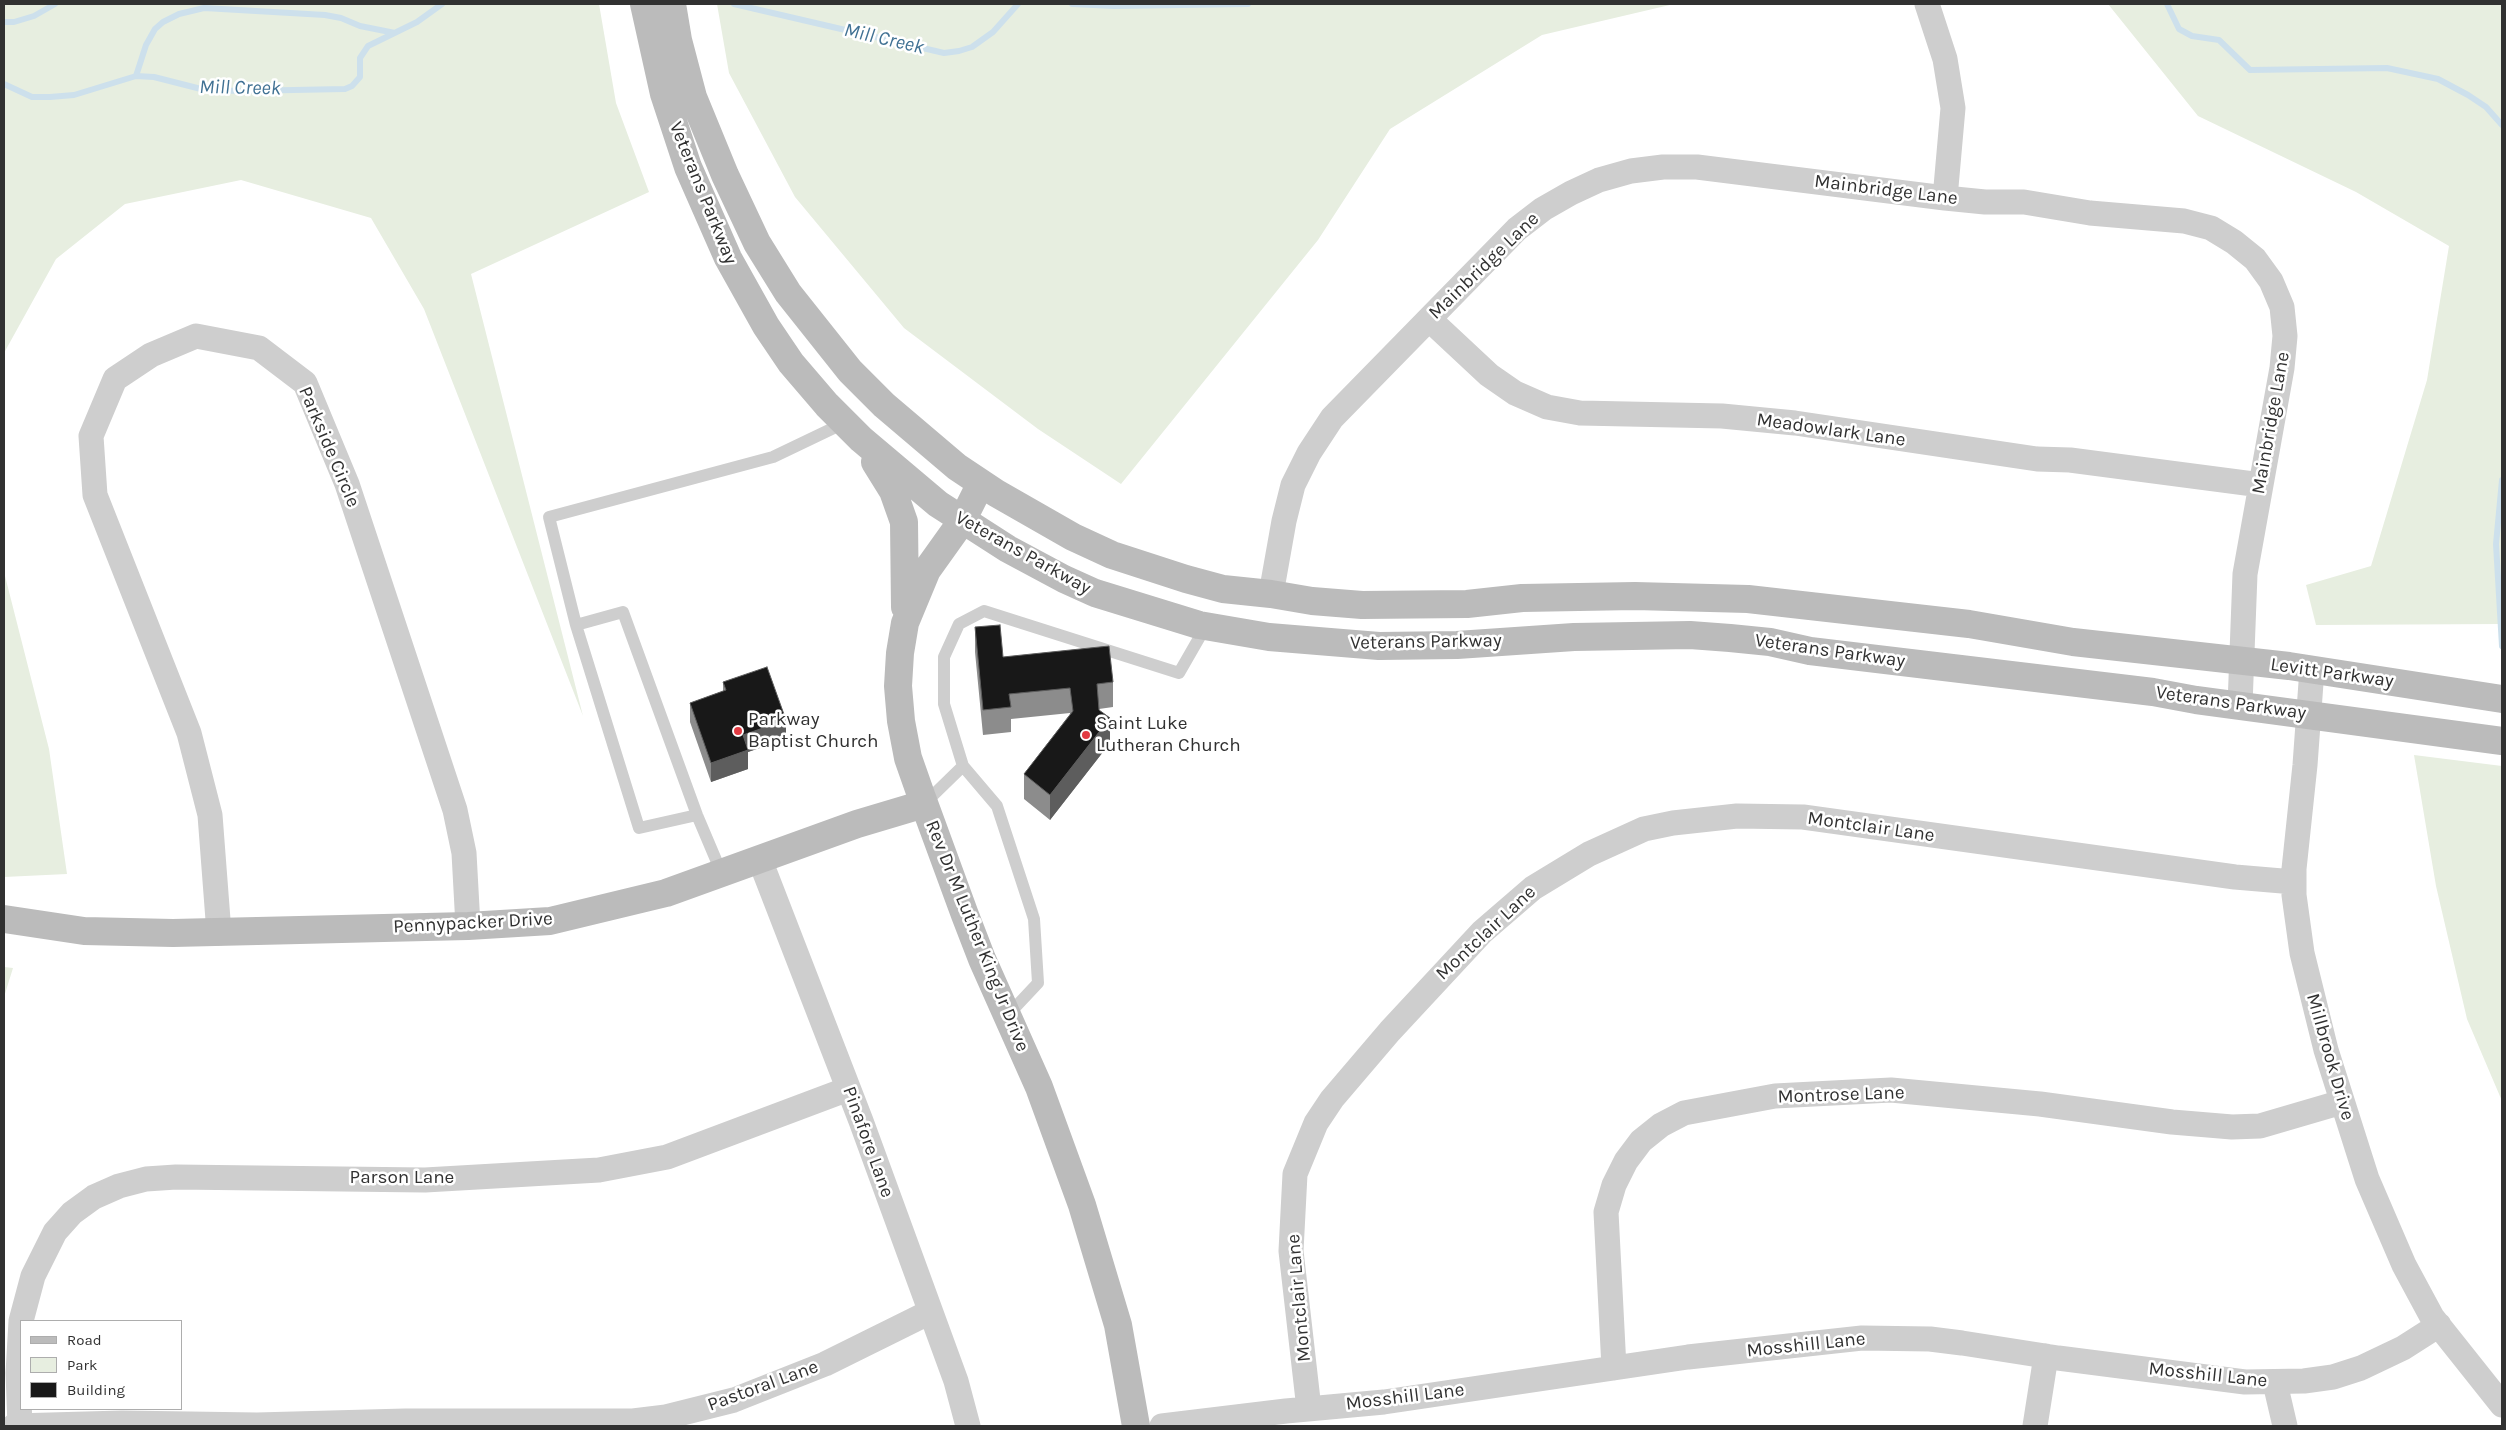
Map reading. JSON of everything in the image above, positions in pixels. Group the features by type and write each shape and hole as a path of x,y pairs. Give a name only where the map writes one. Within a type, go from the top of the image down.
{"main road":[{"name":"Veterans Parkway","path":"644,4 670,112 688,167 728,258 782,350 852,431 915,487 962,521 1036,564 1095,592 1206,626 1269,637 1379,646 1457,645 1574,637 1690,635 1730,638 1770,642 1810,651 2064,680 2502,741"},
{"name":"Veterans Parkway","path":"672,4 678,40 694,97 725,175 757,244 788,292 850,371 919,437 981,483 1073,537 1112,555 1223,589 1312,601 1378,605 1467,604 1522,598 1635,596 1748,599 1968,624 2073,642 2240,662"},
{"path":"852,431 893,491 904,522 906,544 905,623"},
{"name":"Rev Dr M Luther King Jr Drive","path":"981,483 962,521 927,570 905,623 900,653 898,686 901,721 908,758 924,804 982,959 1039,1087 1082,1205 1118,1324 1136,1426"},
{"name":"Levitt Parkway","path":"2240,662 2312,669 2502,698"},
{"name":"Pennypacker Drive","path":"4,920 84,931 219,932 468,926 550,921 589,914 666,894 857,824 924,804"}],"street":[{"path":"1927,4 1946,58 1953,108 1944,198"},
{"name":"Mainbridge Lane","path":"1271,594 1284,521 1293,485 1309,452 1332,418 1511,235 1543,209 1600,180 1631,171 1663,167 1697,167 1985,202 2024,202 2090,213 2184,221 2211,228 2234,242 2255,260 2272,281 2282,307 2285,336 2282,368 2245,574 2240,662 2240,704"},
{"name":"Meadowlark Lane","path":"1429,319 1489,375 1515,393 1547,406 1580,413 1722,416 1795,423 2036,459 2070,460 2261,485"},
{"name":"Parkside Circle","path":"219,932 210,815 189,734 95,495 91,436 116,379 151,355 196,336 259,348 305,383 347,484 455,810 464,853 468,926"},
{"name":"Millbrook Drive","path":"2312,669 2294,882 2297,923 2309,984 2342,1102 2378,1209 2404,1265 2439,1326 2502,1405"},
{"name":"Montclair Lane","path":"1309,1409 1291,1251 1295,1174 1316,1123 1332,1099 1390,1031 1482,932 1533,888 1589,854 1644,830 1673,823 1737,816 1803,817 2209,874 2294,882"},
{"name":"Pinafore Lane","path":"760,860 956,1381 968,1426"},
{"name":"Parson Lane","path":"21,1320 33,1276 55,1232 72,1213 94,1197 119,1186 146,1180 176,1177 425,1180 599,1170 675,1155 848,1090"},
{"name":"Montrose Lane","path":"1614,1368 1606,1212 1614,1185 1626,1161 1641,1141 1661,1125 1684,1113 1774,1096 1891,1090 2040,1104 2172,1122 2232,1127 2260,1126 2342,1102"},
{"name":"Pastoral Lane","path":"14,1426 122,1423 257,1425 405,1421 633,1421 666,1416 734,1400 825,1364 930,1312"},
{"name":"Mosshill Lane","path":"1162,1426 1384,1402 1688,1357 1862,1338 1930,1339 2245,1382 2275,1383 2333,1377 2361,1368 2403,1348 2439,1326"},
{"name":"Parson Lane","path":"20,1338 18,1373 20,1426"},
{"path":"2035,1426 2046,1356"},
{"path":"2275,1383 2285,1426"}],"lane":[{"path":"697,815 639,828 576,625 549,517 773,457 852,431"},
{"path":"1007,1016 1038,983 1034,918 997,806 963,766 944,704 944,657 959,624 984,611 1179,673 1206,626"},
{"path":"576,625 623,612 697,815 722,874"},
{"path":"924,804 963,766"}],"green space":[{"path":"4,4 599,4 616,103 649,192 471,274 583,716 424,309 371,218 241,180 125,204 56,259 4,353"},
{"path":"717,4 1674,4 1542,35 1390,129 1318,240 1121,484 1038,429 904,328 795,197 729,73"},
{"path":"2108,4 2502,4 2502,624 2316,625 2306,585 2371,566 2427,380 2449,246 2356,192 2198,116"},
{"path":"4,572 49,749 67,874 4,877"},
{"path":"2414,755 2502,766 2502,1101 2467,1019 2436,886"},
{"path":"4,967 13,968 4,997"}],"building":[{"path":"1000,625 1003,657 1109,646 1113,682 1097,684 1099,710 1110,718 1050,795 1024,774 1073,711 1070,688 1009,694 1011,707 983,710 975,627"},
{"name":"Parkway Baptist Church","path":"767,667 786,720 743,735 748,750 711,763 690,703 726,690 723,682"}],"waterway":[{"path":"4,22 14,22 34,16 55,4"},
{"name":"Mill Creek","path":"4,84 32,97 74,95 136,76 154,77 205,90 345,89 352,86 360,77 360,58 368,46 417,22 442,4"},
{"name":"Mill Creek","path":"734,4 944,53 972,47 993,32 1018,4"},
{"path":"1072,4 1114,6 1248,4"},
{"path":"2167,4 2179,29 2192,36 2219,40 2250,70 2387,68 2438,79 2486,107 2502,125"},
{"path":"136,76 146,45 155,29 163,22 179,14 204,8 325,15 341,18 360,26 395,33"},
{"path":"2502,480 2496,544 2502,646"}],"place":[{"name":"Parkway Baptist Church","path":"738,731"},
{"name":"Saint Luke Lutheran Church","path":"1086,735"}]}
